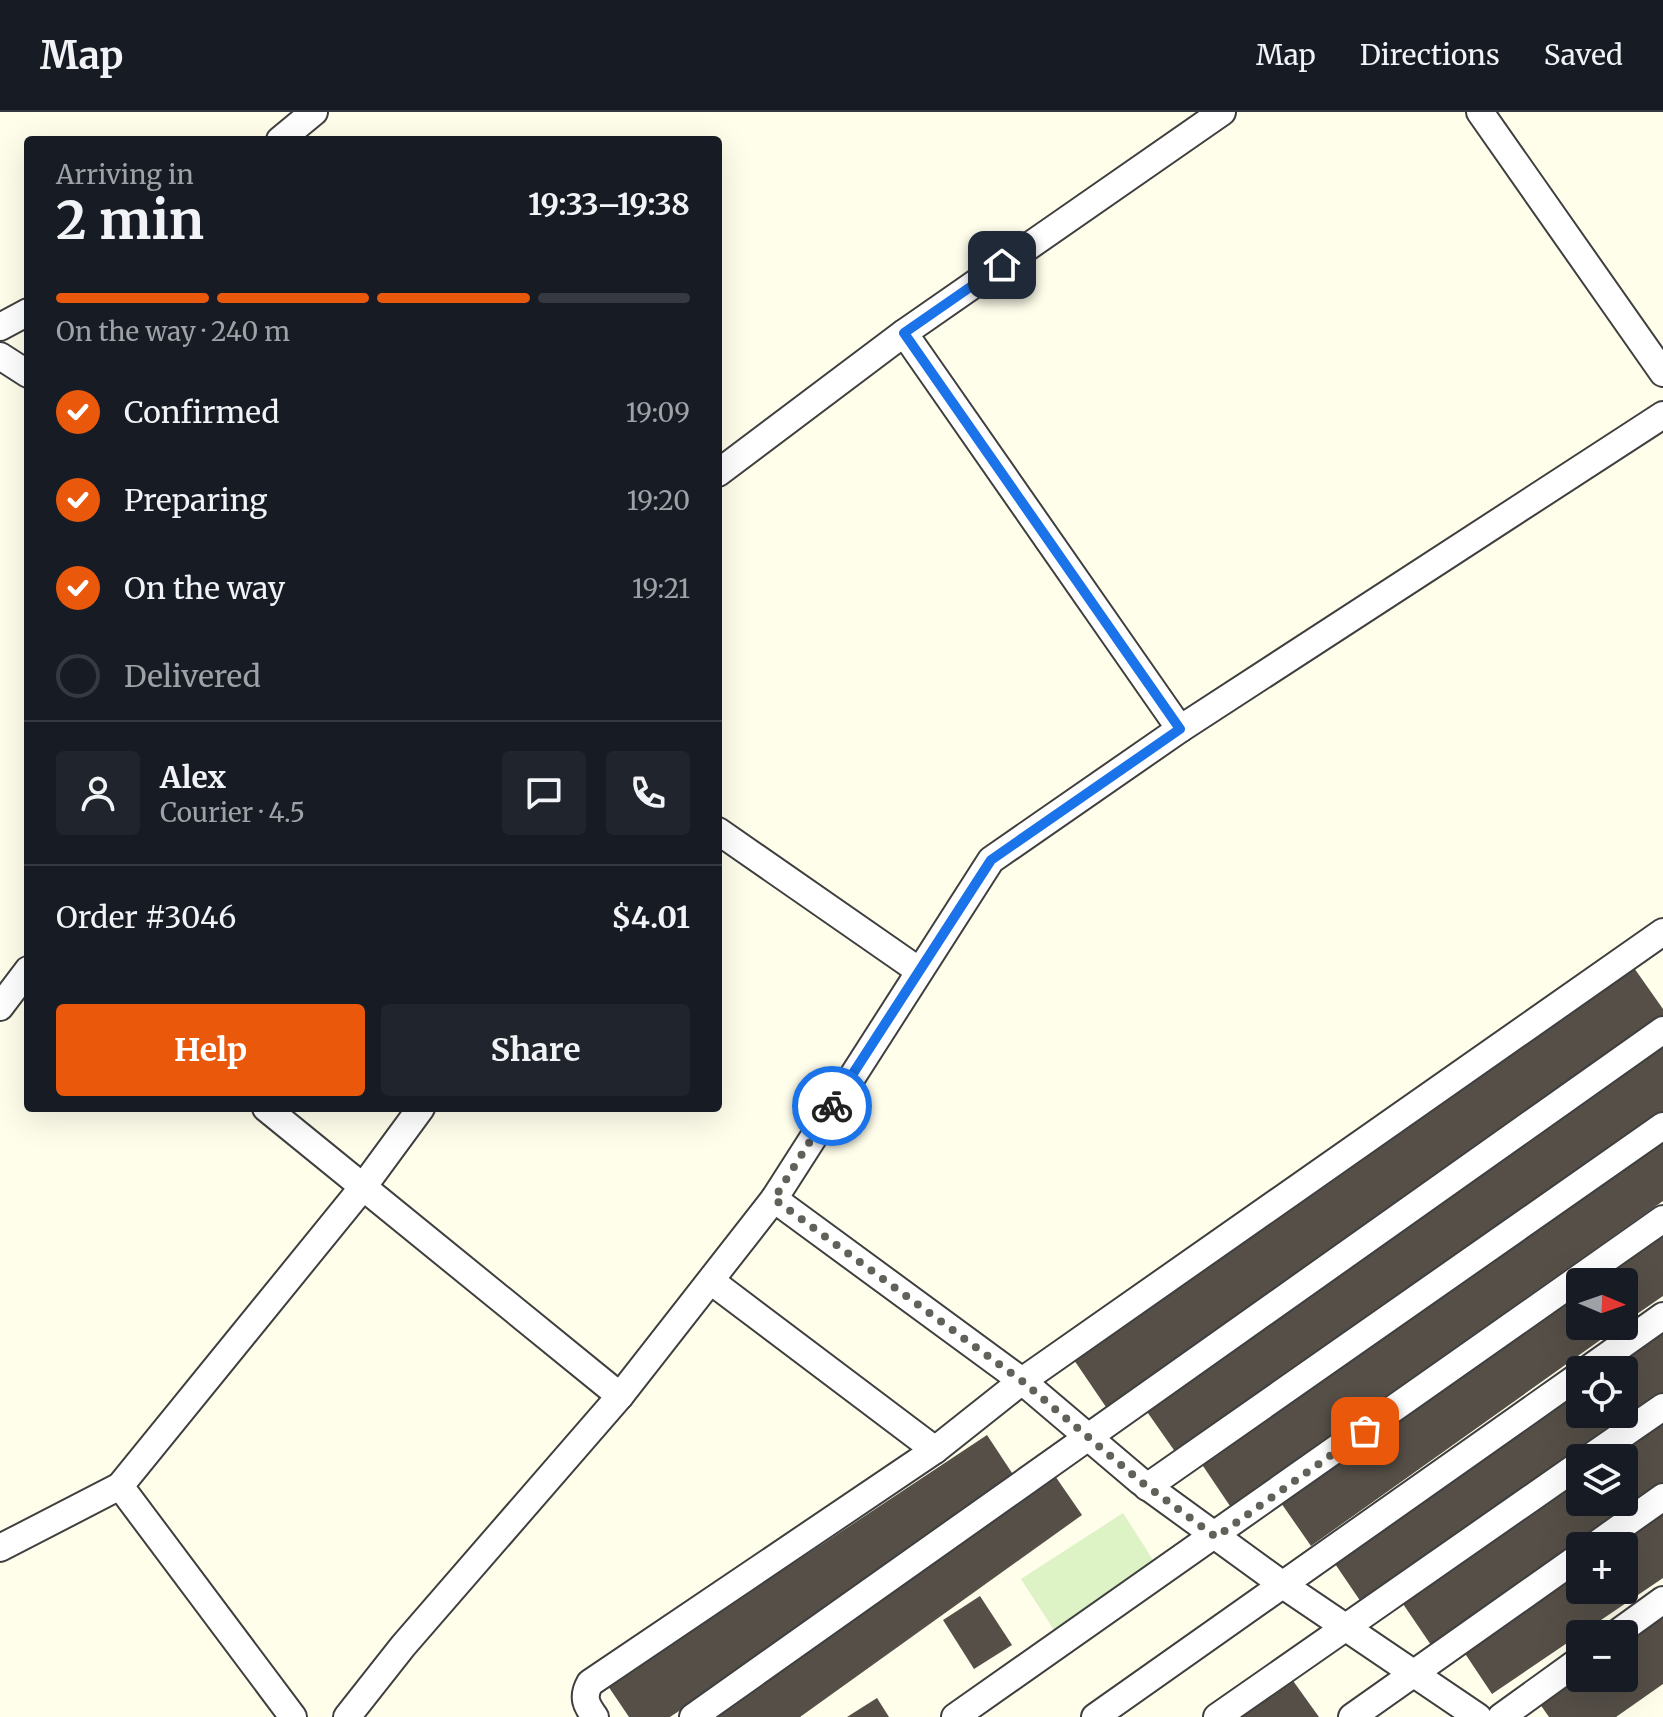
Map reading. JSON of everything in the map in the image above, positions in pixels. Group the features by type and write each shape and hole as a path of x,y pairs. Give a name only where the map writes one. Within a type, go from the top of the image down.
{"street":[{"path":"285,136 314,112"},
{"path":"722,470 904,333 1222,112"},
{"path":"1480,112 1663,373"},
{"path":"0,327 24,314"},
{"path":"904,333 1180,729"},
{"path":"0,356 24,371"},
{"path":"347,1717 403,1646 620,1396 774,1199 991,860 1180,729 1663,415"},
{"path":"722,834 918,970"},
{"path":"595,1717 586,1705 585,1692 590,1683 935,1450 1022,1381 1660,941"},
{"path":"0,1007 24,975"},
{"path":"693,1717 1663,1030"},
{"path":"271,1112 620,1396"},
{"path":"0,1548 120,1486 363,1187 418,1112"},
{"path":"1147,1487 1663,1126"},
{"path":"774,1199 1022,1381 1147,1487 1283,1585 1478,1717"},
{"path":"955,1717 1216,1537 1663,1219"},
{"path":"711,1281 935,1450"},
{"path":"1607,1356 1663,1316"},
{"path":"1095,1717 1566,1385"},
{"path":"1609,1444 1663,1407"},
{"path":"1217,1717 1566,1474"},
{"path":"120,1486 293,1717"},
{"path":"1614,1532 1663,1497"},
{"path":"1352,1717 1566,1566"},
{"path":"1635,1620 1663,1600"},
{"path":"1501,1717 1566,1670"}],"green space":[{"path":"1123,1513 1155,1563 1054,1630 1021,1579"}],"building":[{"path":"1632,965 1663,1009 1663,1018 1106,1407 1072,1357"},
{"path":"1663,1042 1663,1112 1176,1453 1143,1406"},
{"path":"1663,1138 1663,1201 1230,1506 1201,1463"},
{"path":"1663,1227 1663,1296 1638,1313 1638,1268 1605,1268"},
{"path":"1566,1296 1566,1340 1600,1340 1578,1356 1566,1356 1566,1364 1311,1546 1279,1500"},
{"path":"1663,1326 1663,1395 1638,1412 1638,1356 1619,1356"},
{"path":"1566,1393 1566,1428 1615,1428 1592,1444 1566,1444 1566,1461 1361,1602 1329,1555"},
{"path":"1663,1417 1663,1482 1638,1500 1638,1444 1624,1444"},
{"path":"987,1435 1020,1485 670,1717 629,1717 608,1686"},
{"path":"1051,1470 1082,1515 800,1717 705,1717"},
{"path":"1566,1485 1566,1516 1615,1516 1592,1532 1566,1532 1566,1550 1431,1645 1401,1601"},
{"path":"1663,1507 1663,1578 1638,1595 1638,1532 1626,1532"},
{"path":"1566,1573 1566,1604 1625,1604 1601,1620 1566,1620 1566,1644 1492,1694 1460,1646"},
{"path":"980,1596 1012,1645 974,1669 943,1620"},
{"path":"1663,1606 1663,1684 1616,1717 1549,1717 1535,1697 1566,1675 1566,1692 1638,1692 1638,1624"},
{"path":"1286,1671 1319,1717 1223,1717"},
{"path":"877,1698 889,1717 847,1717"}],"way so far":[{"path":"832,1106 774,1199 1022,1381 1140,1481 1216,1537 1365,1431"}],"route":[{"path":"832,1106 991,860 1180,729 904,333 1002,265"}]}
